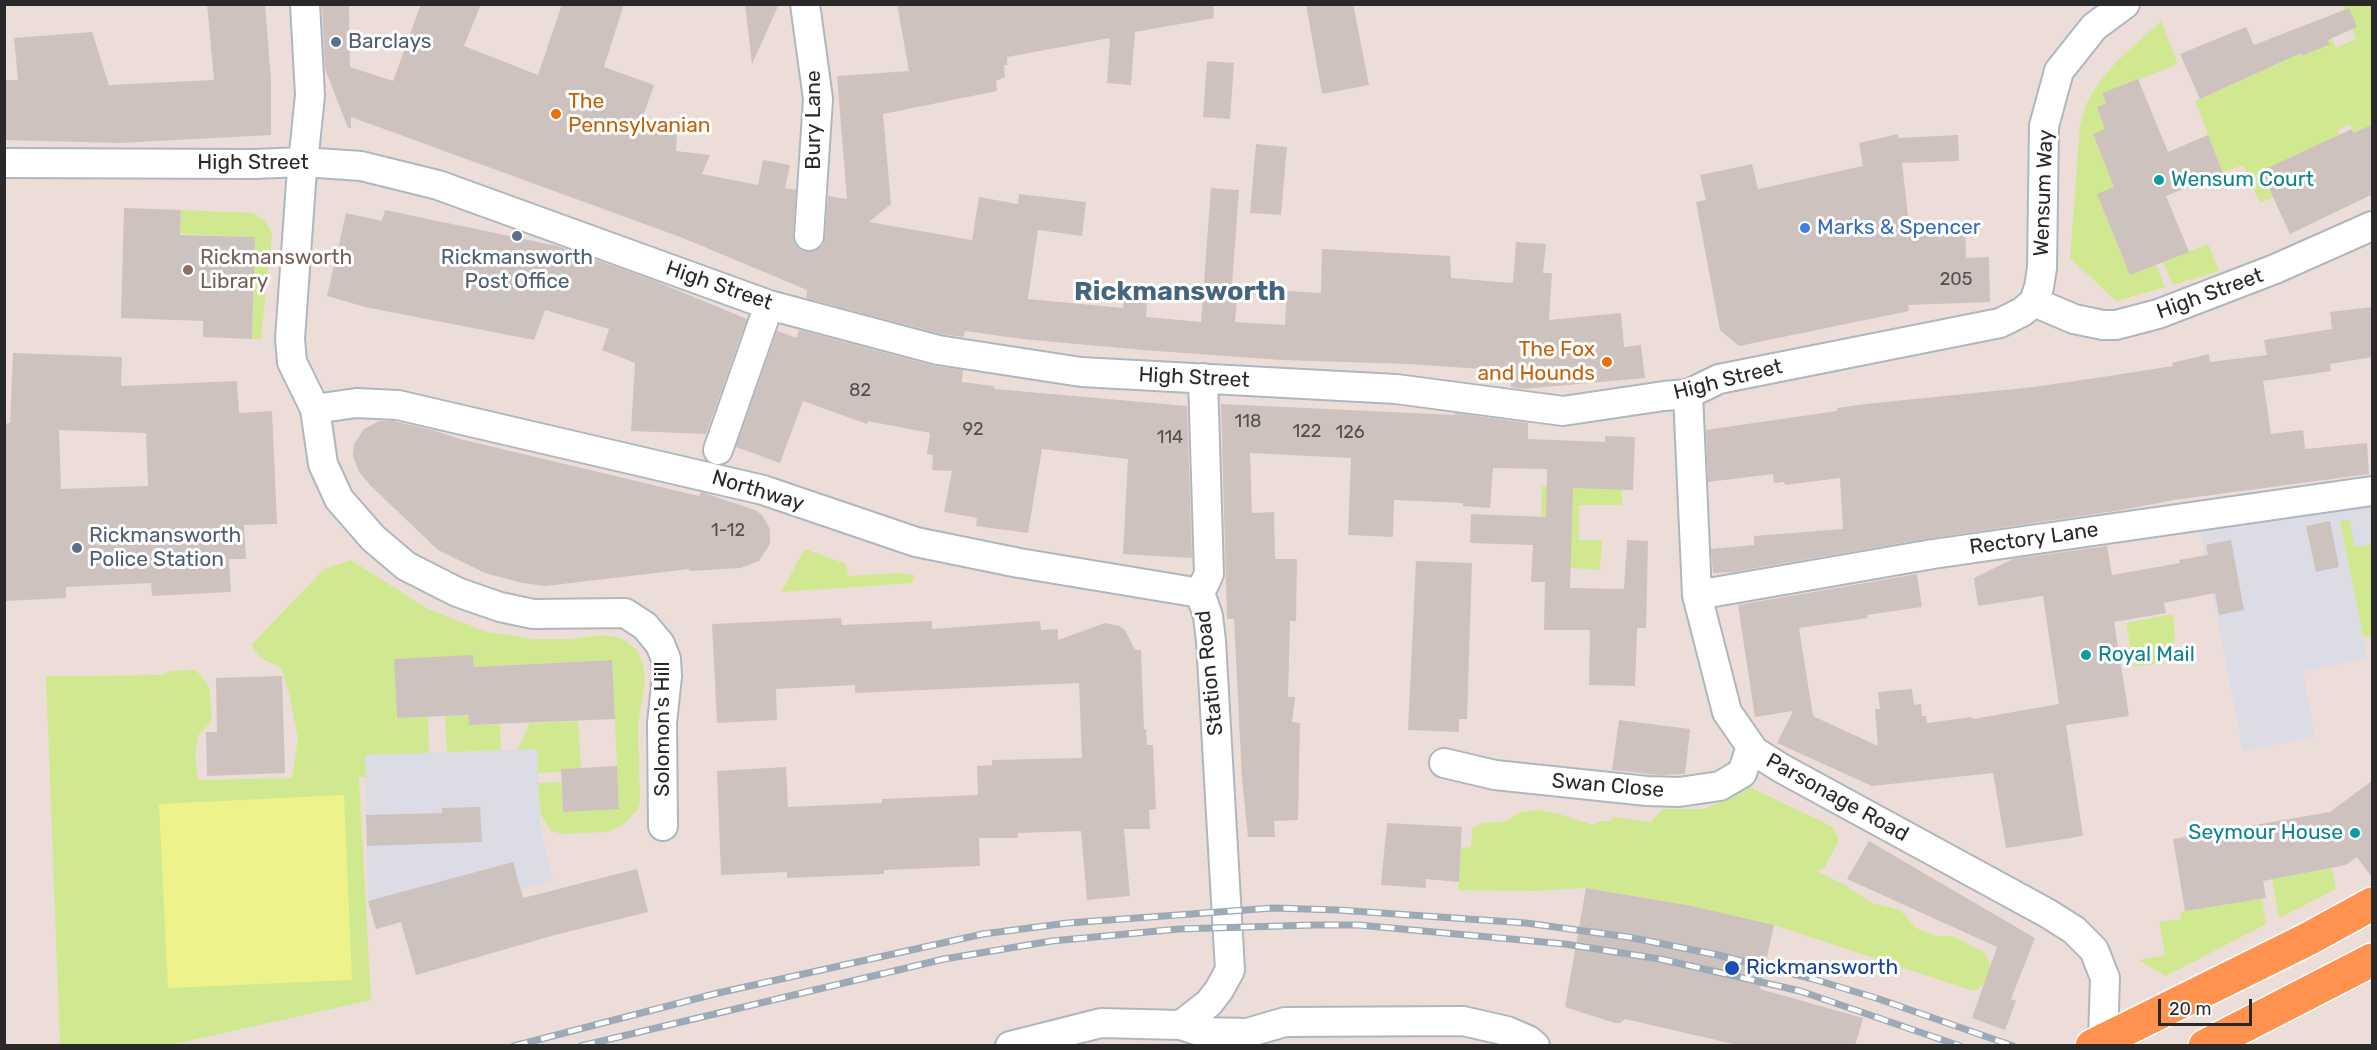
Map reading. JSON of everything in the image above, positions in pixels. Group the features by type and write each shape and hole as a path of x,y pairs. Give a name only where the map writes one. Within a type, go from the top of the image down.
{"main road":[{"path":"2098,1043 2308,939 2373,904"},
{"path":"2205,1046 2373,960"}],"street":[{"path":"305,4 310,95 290,339 292,362 315,409"},
{"name":"Bury Lane","path":"805,4 818,99 809,236"},
{"name":"Wensum Way","path":"2034,302 2042,268 2044,126 2053,89 2059,71 2094,27 2114,7"},
{"name":"High Street","path":"4,163 254,164 303,162 361,166 438,185 769,305 938,350 1081,372 1396,389 1563,411 1688,394 1719,378 2000,322 2022,312 2034,302 2073,319 2116,325 2158,314 2254,277 2373,226"},
{"path":"718,450 769,305"},
{"name":"Station Road","path":"1181,1025 1209,1003 1230,970 1211,641 1208,616 1200,593 1209,574 1203,378"},
{"name":"Parsonage Road","path":"1688,394 1697,595 1727,712 1751,747 1781,768 2047,913 2074,930 2094,950 2105,978 2098,1043"},
{"name":"Northway","path":"315,409 356,403 398,405 753,488 916,542 1019,563 1200,593"},
{"name":"Solomon's Hill","path":"315,409 323,464 339,499 373,538 406,566 457,592 500,607 533,614 626,613 645,626 660,644 666,659 668,676 662,723 663,826"},
{"name":"Rectory Lane","path":"1697,595 1933,554 2373,491"},
{"name":"Swan Close","path":"1444,763 1495,776 1679,792 1720,786 1742,773 1751,747"},
{"path":"1010,1046 1101,1023 1181,1025 1202,1032 1247,1033 1285,1022 1463,1021 1507,1031 1528,1040 1535,1046"}],"shaded area":[{"path":"2372,500 2372,544 2354,547 2340,522 2367,659 2303,671 2315,737 2243,751 2199,526"},
{"path":"537,749 540,825 553,881 376,929 368,901 365,755"}],"green space":[{"path":"2342,5 2372,5 2372,124 2354,133 2350,124 2337,130 2351,161 2260,203 2243,165 2223,173 2195,101 2247,78 2243,70 2268,52 2274,66 2288,59 2293,35 2302,56 2330,44 2325,32 2328,31 2336,48 2356,39"},
{"path":"2161,21 2178,64 2103,93 2106,103 2097,107 2105,129 2093,134 2114,187 2098,194 2130,275 2156,265 2165,287 2116,301 2070,258 2080,125 2087,102 2100,81 2117,61"},
{"path":"181,210 253,213 266,222 272,233 261,339 252,339 255,237 180,234"},
{"path":"2208,244 2219,271 2173,285 2163,262"},
{"path":"1542,486 1622,489 1622,505 1579,505 1579,540 1602,540 1600,570 1571,568 1541,531"},
{"path":"2350,520 2354,547 2372,544 2372,636 2363,637 2340,521"},
{"path":"805,549 846,564 848,576 899,573 915,575 912,583 781,592"},
{"path":"351,560 428,609 488,632 533,639 570,639 605,635 623,639 636,649 643,663 645,681 638,725 640,801 638,809 622,826 608,832 561,834 551,831 540,813 538,783 561,782 563,811 619,808 612,660 474,667 473,656 394,659 397,718 428,717 429,753 365,755 366,777 359,777 371,1000 170,1045 60,1045 46,676 161,675 170,671 196,670 209,686 212,721 199,734 195,752 198,780 292,778 298,738 289,693 281,668 261,658 251,645 324,569"},
{"path":"2173,614 2175,638 2170,661 2134,667 2126,623"},
{"path":"468,715 469,725 500,724 501,750 447,752 445,716"},
{"path":"578,721 581,768 538,773 537,749 517,750 530,723"},
{"path":"1748,786 1833,827 1839,840 1825,867 1816,871 1845,885 1872,903 1900,910 1916,928 1936,936 1953,936 1985,953 1990,965 1987,982 1975,991 1774,925 1692,906 1586,888 1533,891 1458,890 1461,848 1471,847 1472,828 1482,823 1504,822 1521,812 1540,810 1593,825 1600,821 1610,821 1614,817 1651,822 1662,809 1703,809 1729,799"},
{"path":"344,795 352,980 168,988 159,804"},
{"path":"2332,868 2336,889 2279,918 2272,879"},
{"path":"2262,898 2266,924 2189,964 2165,976 2139,960 2165,955 2159,922 2181,919 2180,913 2185,911"}],"building":[{"path":"207,4 265,4 271,80 271,135 119,143 4,140 4,80 18,80 14,38 92,32 109,85 214,80"},
{"path":"322,4 349,4 350,67 393,81 421,4 481,4 464,46 538,75 562,4 624,4 604,67 654,85 642,119 677,131 676,151 710,155 702,174 758,185 763,160 790,165 785,188 796,190 794,243 800,250 808,252 817,250 823,245 828,196 847,199 837,76 909,71 897,4 1213,4 1214,18 1135,32 1131,85 1107,83 1110,38 1007,57 1007,65 1004,65 1005,77 996,81 997,91 883,114 891,204 869,222 972,240 979,197 1018,204 1019,194 1086,202 1082,236 1038,230 1028,299 1123,308 1124,297 1147,298 1146,317 1201,322 1211,188 1239,190 1232,285 1238,286 1235,322 1285,325 1287,291 1321,293 1322,249 1450,256 1451,278 1513,283 1516,242 1546,244 1543,273 1552,273 1549,320 1621,313 1624,347 1641,345 1645,378 1523,389 1511,387 1511,371 1409,364 1282,360 1143,350 1022,339 965,331 964,337 941,334 806,298 807,290 683,238 351,117 351,128 348,128 325,69"},
{"path":"745,4 779,4 752,64"},
{"path":"1306,4 1353,4 1369,85 1322,94"},
{"path":"2349,8 2357,27 2328,40 2330,44 2302,56 2301,53 2200,99 2180,54 2246,27 2254,45"},
{"path":"1207,61 1234,63 1230,119 1203,117"},
{"name":"Wensum Court","path":"2138,79 2168,152 2208,135 2223,173 2166,196 2189,252 2130,275 2097,194 2114,187 2093,134 2105,129 2097,107 2106,103 2102,93"},
{"path":"2373,124 2373,194 2290,234 2261,171 2352,129 2354,133"},
{"name":"Marks & Spencer","path":"1898,134 1898,138 1958,135 1959,161 1902,163 1909,225 1965,223 1966,258 1989,257 1990,302 1908,305 1909,311 1739,346 1720,330 1696,202 1706,200 1700,175 1752,164 1758,189 1863,166 1859,143"},
{"path":"1256,144 1287,147 1281,215 1250,213"},
{"name":"Rickmansworth Library","path":"124,208 181,210 180,235 255,237 252,339 203,337 203,321 121,318"},
{"path":"385,210 557,246 650,279 747,319 706,434 631,431 635,363 602,350 609,329 545,310 534,340 365,307 327,296 346,213 382,221"},
{"path":"2373,307 2373,357 2330,364 2331,371 2263,381 2271,434 2303,430 2305,449 2367,443 2369,474 2174,500 1733,572 1713,573 1711,549 1754,545 1754,536 1843,529 1840,478 1785,485 1784,482 1774,483 1773,474 1708,482 1706,430 1837,411 1837,408 1865,404 2034,387 2109,376 2173,366 2172,363 2209,354 2210,362 2267,355 2264,340 2332,329 2330,312"},
{"path":"799,330 934,366 963,370 962,382 993,386 995,389 1187,406 1192,558 1123,554 1128,459 1042,449 1028,533 976,526 977,518 944,512 952,471 932,470 933,455 927,454 930,433 868,421 867,424 803,401 780,463 736,447 777,331 797,338"},
{"path":"13,353 122,357 121,386 237,381 239,413 272,411 277,524 244,525 246,559 229,559 231,592 152,596 151,583 66,587 66,598 4,601 4,424 10,423","holes":["59,430 146,433 148,486 61,489"]},
{"path":"1221,404 1455,415 1455,413 1528,423 1528,439 1605,442 1605,436 1635,437 1633,490 1573,488 1570,588 1624,589 1627,540 1648,541 1646,628 1637,628 1635,686 1589,685 1590,630 1544,630 1545,582 1531,582 1533,545 1470,543 1471,514 1546,517 1547,469 1493,468 1490,508 1463,506 1463,503 1394,500 1393,537 1348,535 1351,458 1250,453 1252,513 1274,512 1275,559 1297,559 1296,621 1290,621 1288,697 1295,697 1292,722 1300,723 1298,820 1274,821 1275,837 1248,837 1242,779 1234,619 1227,619"},
{"path":"379,421 393,421 433,430 460,439 699,496 701,492 755,510 762,515 770,529 770,544 759,561 741,568 689,571 689,569 546,586 522,583 485,573 438,550 359,472 353,456 354,444 364,429"},
{"path":"2330,521 2339,567 2316,572 2306,526"},
{"path":"2231,540 2244,610 2219,615 2215,593 2164,603 2166,613 2114,622 2129,716 2066,725 2083,836 2006,848 1993,773 1872,786 1777,743 1793,711 1755,717 1738,605 1917,574 1922,607 1799,628 1813,716 1878,746 1875,709 1880,709 1878,692 1912,689 1914,705 1921,704 1922,716 1926,716 1927,723 1972,717 1973,719 2059,704 2043,596 1978,606 1974,578 2013,559 2107,546 2112,575 2180,563 2179,560 2208,555 2206,545"},
{"path":"1416,561 1472,563 1467,719 1459,719 1459,732 1408,730"},
{"path":"841,618 842,625 932,621 932,629 1040,621 1041,630 1058,629 1058,640 1105,623 1125,630 1135,650 1141,650 1144,729 1146,729 1147,745 1153,745 1156,809 1149,810 1150,829 1124,829 1130,896 1087,900 1081,831 1018,833 1018,838 979,838 980,866 884,870 884,874 787,878 787,872 721,875 717,771 786,767 788,807 882,803 882,799 978,795 977,766 992,765 992,760 1082,758 1079,683 855,693 855,685 776,689 777,720 717,723 712,624"},
{"path":"473,655 474,667 612,660 615,719 469,725 468,715 397,718 394,659"},
{"path":"282,676 285,773 207,776 206,732 217,732 216,678"},
{"path":"1619,720 1690,729 1685,774 1659,775 1612,770"},
{"path":"617,766 619,809 563,812 561,769"},
{"path":"2373,780 2373,879 2357,857 2346,865 2263,881 2266,898 2185,911 2173,839 2330,812"},
{"path":"480,807 482,842 367,846 366,815 442,813 442,808"},
{"path":"1387,823 1462,827 1459,882 1426,879 1426,888 1381,885"},
{"path":"1869,841 2035,938 2011,999 2016,1001 2005,1030 1972,1018 1997,947 1847,879"},
{"path":"513,862 523,898 637,869 648,912 555,935 416,975 401,922 376,929 368,901"},
{"path":"1586,888 1692,906 1774,925 1760,989 1863,1018 1855,1046 1742,1046 1625,1019 1620,1023 1615,1023 1565,1007"}],"railway":[{"path":"514,1046 718,993 983,934 1068,923 1273,908 1338,910 1526,923 1628,937 1718,955 1813,979 1876,998 2013,1046"},
{"path":"581,1046 944,959 1052,941 1179,929 1314,925 1358,925 1565,944 1660,959 1800,991 1960,1046"}],"place":[{"name":"Barclays","path":"336,42"},
{"name":"The Pennsylvanian","path":"556,114"},
{"name":"Wensum Court","path":"2159,180"},
{"name":"Marks & Spencer","path":"1805,228"},
{"name":"Rickmansworth Post Office","path":"517,236"},
{"name":"Rickmansworth Library","path":"188,270"},
{"name":"The Fox and Hounds","path":"1607,362"},
{"name":"Rickmansworth Police Station","path":"77,548"},
{"name":"Royal Mail","path":"2086,655"},
{"name":"Seymour House","path":"2355,833"},
{"name":"Rickmansworth","path":"1732,968"}],"district":[{"name":"Rickmansworth","path":"1180,292"}]}
